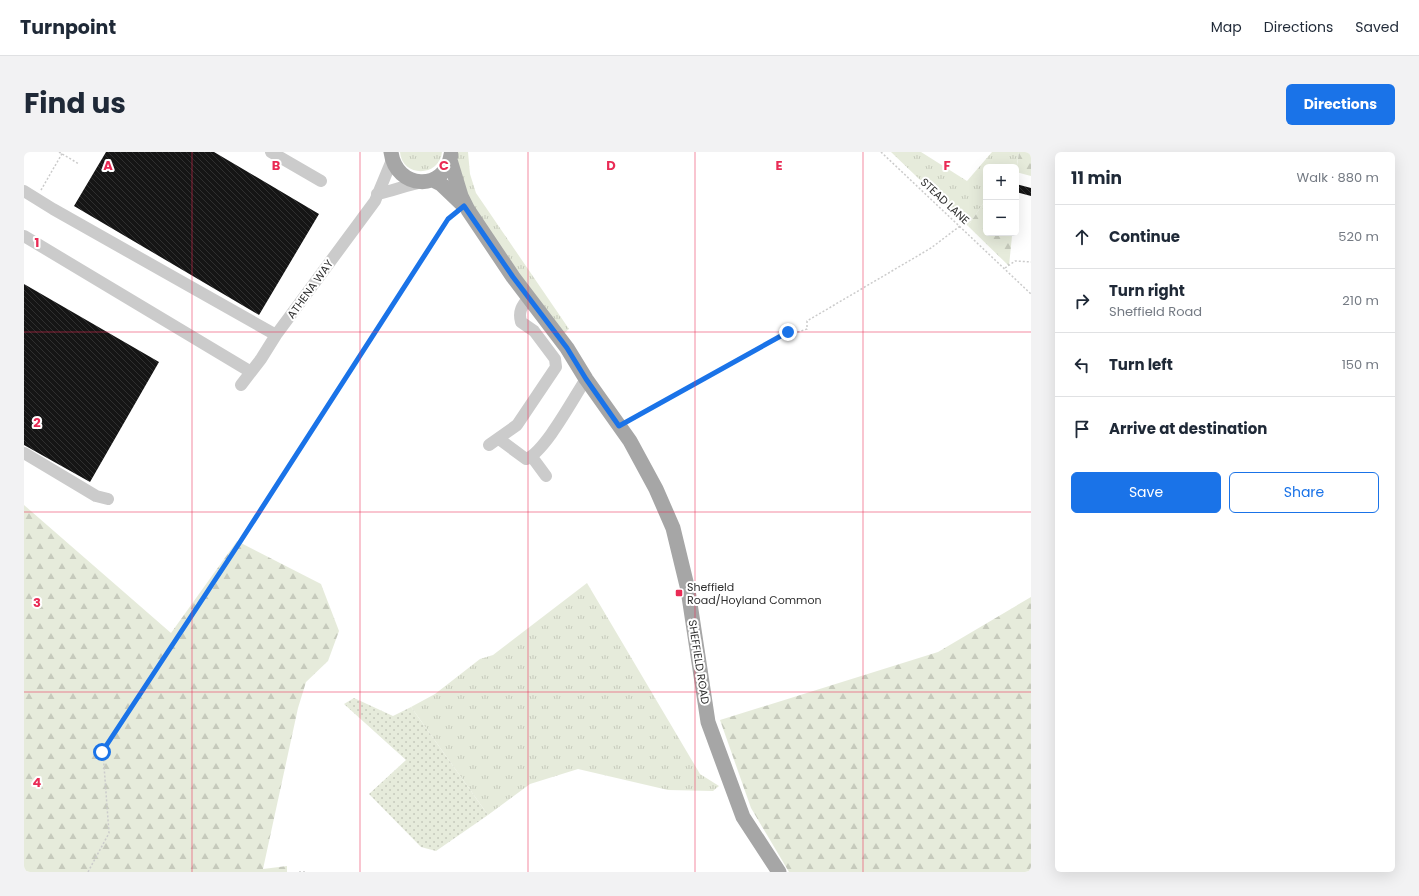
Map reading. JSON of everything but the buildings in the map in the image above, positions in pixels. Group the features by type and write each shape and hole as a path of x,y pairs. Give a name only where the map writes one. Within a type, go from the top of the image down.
{"main road":[{"name":"SHEFFIELD ROAD","path":"392,156 397,169 404,176 413,181 428,181 441,184 466,208"},
{"path":"428,181 441,174 447,168 451,156"},
{"name":"SHEFFIELD ROAD","path":"451,156 461,196 466,208 500,259 567,348 586,379 630,441 656,488 673,528 688,590 708,722 743,817 779,872"}],"street":[{"path":"271,152 321,181"},
{"name":"ATHENA WAY","path":"241,385 261,360 276,335 375,201 392,156"},
{"path":"377,194 405,185 428,181"},
{"path":"24,191 276,335"},
{"path":"24,236 251,372"},
{"path":"529,298 521,307 519,313 521,322 534,332 555,359 556,367 517,425 494,442 526,459 532,457 549,437 586,379"},
{"path":"24,453 96,496 108,499"},
{"path":"532,457 546,476"}],"path":[{"path":"59,152 63,153 79,164"},
{"name":"STEAD LANE","path":"881,152 1031,294"},
{"path":"36,199 63,153"},
{"path":"88,872 109,833 102,752 245,536 448,219 466,208"},
{"path":"619,426 788,332 795,333 807,329 807,321 931,248 960,226"},
{"path":"1004,268 1015,261 1031,262"},
{"path":"299,872 307,872"}],"green space":[{"path":"400,152 442,152 440,160 435,166 428,170 421,171 414,170 407,166 402,160"},
{"path":"458,152 468,152 470,174 476,193 569,329 563,334 468,204 457,165"},
{"path":"891,152 921,152 967,181 992,152 1019,152 1017,164 983,164 983,204 968,226"},
{"path":"1019,152 1031,152 1031,176 1019,173 1019,164 1017,164"},
{"path":"983,204 983,236 1012,236 1009,266 968,226"},
{"path":"24,505 171,633 237,541 321,584 339,631 328,661 306,682 298,708 263,869 287,866 287,872 24,872"},
{"path":"587,583 700,774 719,786 713,791 668,790 578,769 530,784 488,815 411,707 435,694 480,659 493,655"},
{"path":"1031,597 1031,872 789,872 751,808 720,720 938,652"},
{"path":"354,698 393,716 411,707 488,815 436,851 421,847 369,794 406,760 344,704"}],"place":[{"name":"Sheffield Road/Hoyland Common","path":"679,593"}],"route":[{"path":"102,752 240,542 448,219 464,206 513,277 567,348 586,379 619,426 788,332"}]}
